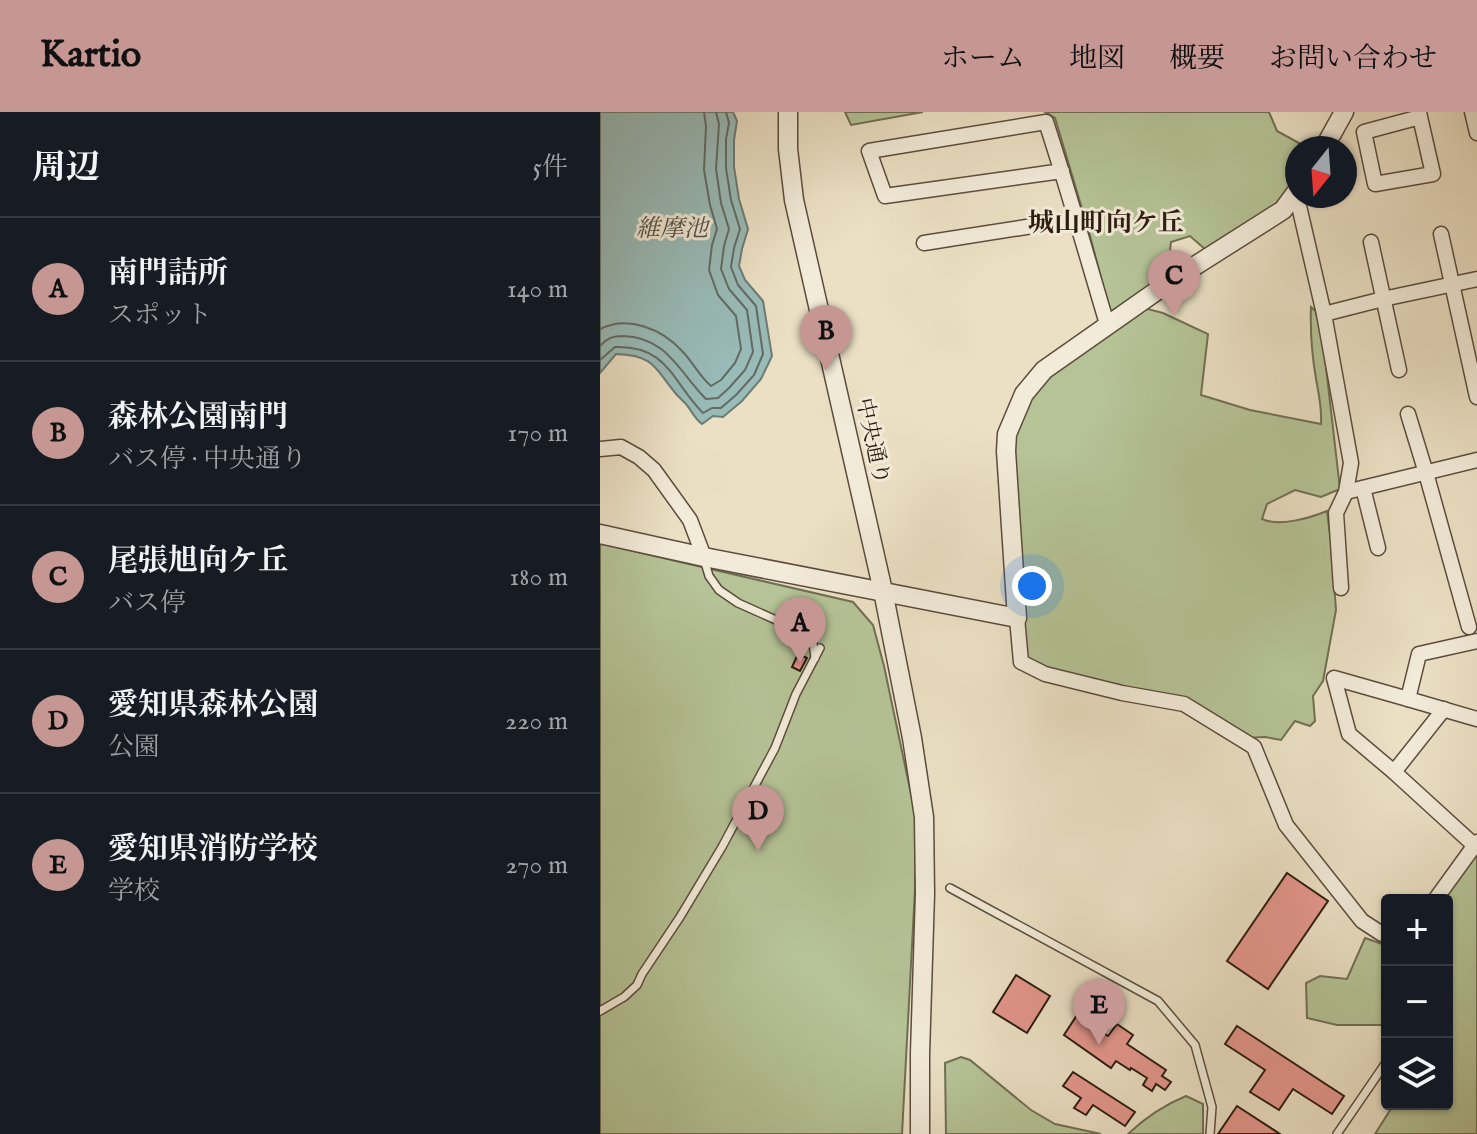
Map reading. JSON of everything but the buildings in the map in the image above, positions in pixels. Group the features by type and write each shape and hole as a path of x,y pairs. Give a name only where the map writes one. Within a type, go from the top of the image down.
{"street":[{"name":"中央通り","path":"788,112 788,149 794,200 883,591 924,817 920,1134"},
{"path":"1331,136 1344,112"},
{"path":"1472,112 1477,133"},
{"path":"1420,114 1433,174 1375,184 1364,132 1420,114"},
{"path":"1062,171 885,196 869,151 1046,122 1062,171 1077,219 1107,324"},
{"path":"1285,207 1107,324 1044,370 1024,394 1007,434 1006,451 1021,662 1045,674 1184,704 1254,747 1286,825 1362,921 1381,933"},
{"path":"1300,208 1324,314 1351,463 1346,492 1336,513 1341,588"},
{"path":"924,243 1077,219"},
{"path":"1441,234 1477,397"},
{"path":"1371,242 1399,370"},
{"path":"1324,314 1477,279"},
{"path":"1408,414 1469,627"},
{"path":"600,449 621,447 654,470 690,520 704,557"},
{"path":"1346,492 1477,460"},
{"path":"1363,488 1378,548"},
{"path":"600,534 1017,618"},
{"path":"1408,699 1419,654 1477,641"},
{"path":"1439,894 1476,843 1349,734 1334,678 1477,719"},
{"path":"1394,772 1444,709"}],"lane":[{"path":"704,557 709,576 719,590 738,603 805,633 813,643 815,659"},
{"path":"600,1011 637,985 687,905 775,748 796,694 820,648"},
{"path":"950,888 1158,1001 1195,1045 1212,1107 1210,1134"},
{"path":"1337,1134 1381,1070"}],"green space":[{"path":"845,112 923,112 851,125"},
{"path":"1045,112 1269,112 1277,131 1286,136 1285,199 1278,207 1206,250 1190,236 1171,242 1167,277 1110,312 1055,118"},
{"path":"1311,307 1320,315 1340,489 1321,497 1295,490 1267,504 1262,519 1286,522 1327,511 1336,610 1323,681 1313,696 1315,721 1310,726 1295,721 1281,740 1243,738 1184,702 1122,691 1023,661 1007,452 1027,397 1048,375 1144,308 1163,313 1208,334 1201,395 1250,410 1321,424"},
{"path":"600,545 853,602 873,625 915,813 915,889 902,1134 600,1134"},
{"path":"1477,847 1477,1134 1375,1134 1390,1110 1453,1110 1453,894 1444,894"},
{"path":"1365,938 1381,944 1381,1025 1337,1025 1307,1018 1306,983 1320,976 1347,979"},
{"path":"961,1057 970,1060 1031,1110 1055,1124 1101,1134 946,1134 945,1063"},
{"path":"1186,1096 1203,1104 1203,1134 1128,1134 1155,1112"}],"water":[{"name":"維摩池","path":"600,112 733,112 737,121 734,167 748,229 739,266 745,280 763,301 772,356 761,379 723,417 713,416 702,424 653,365 639,357 616,354 600,373"}],"place":[{"name":"尾張旭向ケ丘","path":"1174,316"},
{"name":"森林公園南門","path":"826,371"},
{"name":"南門詰所","path":"800,663"},
{"name":"愛知県森林公園","path":"758,851"},
{"name":"愛知県消防学校","path":"1099,1045"}],"district":[{"name":"城山町向ケ丘","path":"1106,222"}]}
